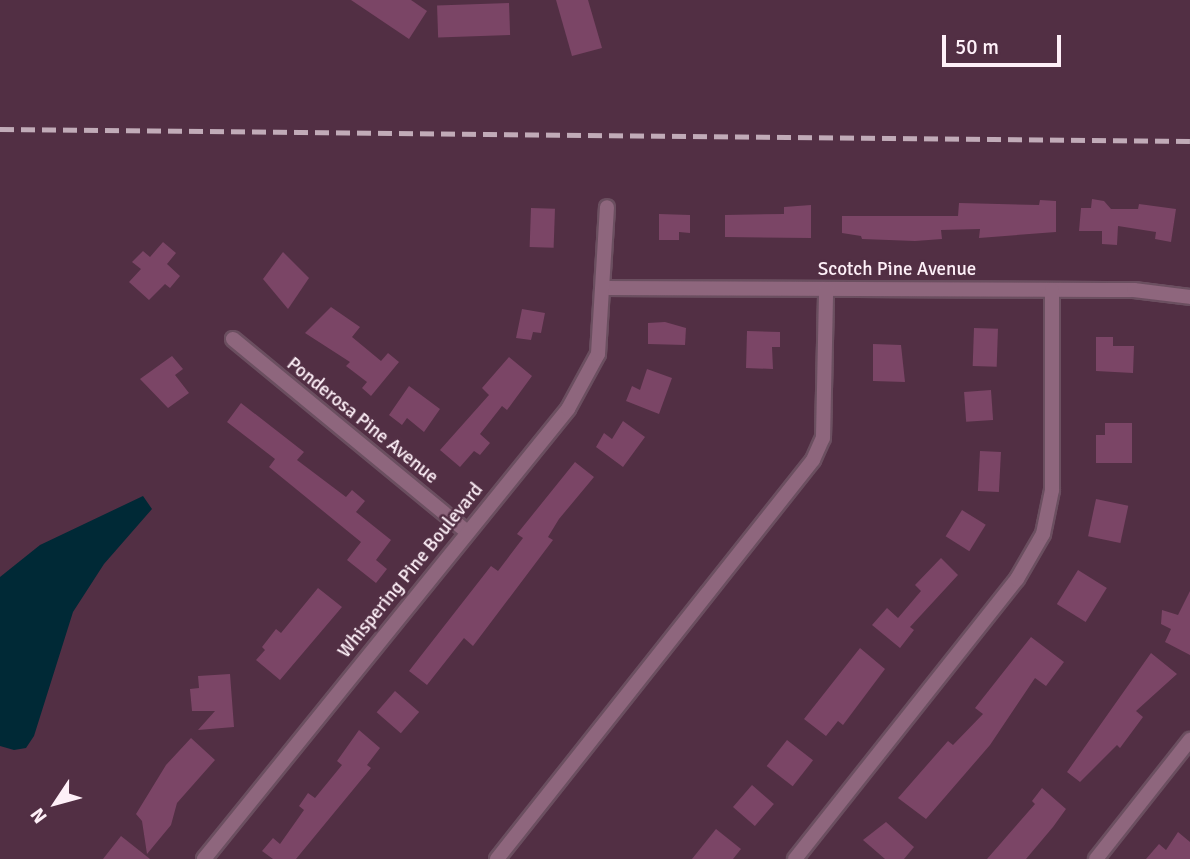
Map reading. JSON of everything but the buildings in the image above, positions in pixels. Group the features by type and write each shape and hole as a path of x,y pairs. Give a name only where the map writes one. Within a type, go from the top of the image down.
{"street":[{"name":"Whispering Pine Boulevard","path":"204,859 582,387 598,354 607,207"},
{"name":"Scotch Pine Avenue","path":"603,288 1134,290 1190,297"},
{"path":"497,859 813,460 824,438 827,289"},
{"path":"795,859 1017,579 1044,534 1052,490 1052,290"},
{"name":"Ponderosa Pine Avenue","path":"233,339 467,532"},
{"path":"1096,859 1190,740"}],"water":[{"path":"143,496 152,509 104,564 73,612 34,736 26,748 14,750 0,746 0,577 40,545"}],"railway":[{"path":"0,129 1190,141"}]}
